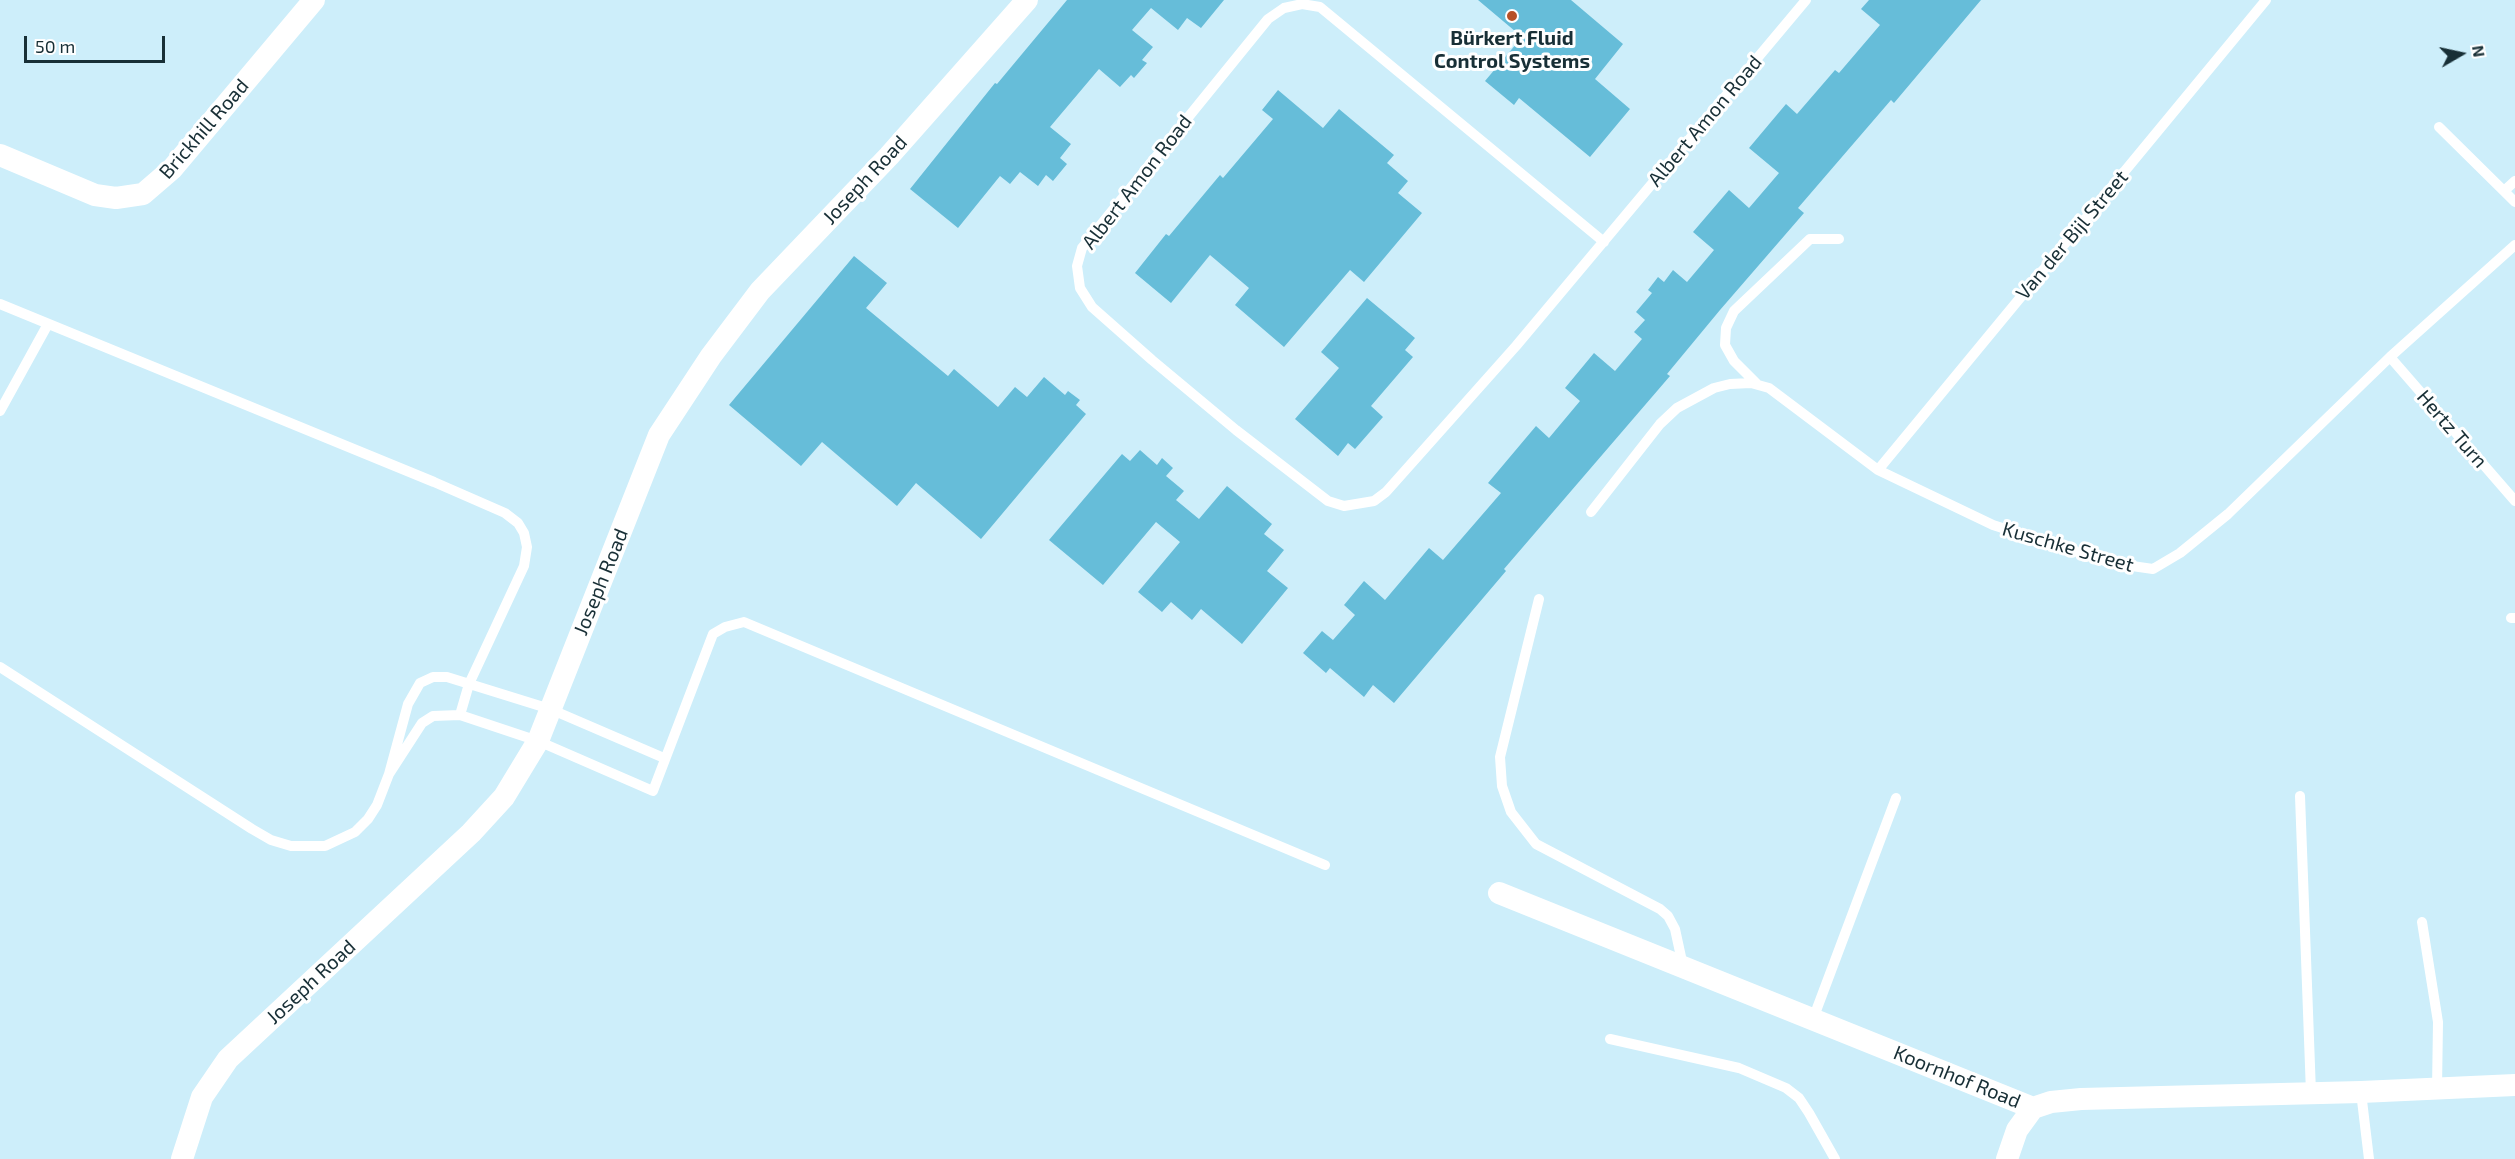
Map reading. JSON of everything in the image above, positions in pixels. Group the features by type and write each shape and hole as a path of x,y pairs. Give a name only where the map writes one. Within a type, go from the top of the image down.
{"street":[{"name":"Brickhill Road","path":"0,155 95,195 116,198 142,194 172,169 314,0"},
{"name":"Joseph Road","path":"182,1159 202,1097 228,1059 471,833 504,797 538,741 659,435 711,356 760,291 889,156 1027,0"},
{"name":"Koornhof Road","path":"1499,893 2033,1108 2051,1102 2073,1100 2515,1085"},
{"path":"2007,1159 2017,1130 2033,1108"}],"lane":[{"name":"Albert Amon Road","path":"1604,242 1320,7 1302,4 1284,8 1268,20 1082,248 1077,266 1080,288 1092,307 1152,360 1328,501 1352,506 1374,501 1386,492 1516,346 1604,242 1806,0"},
{"name":"Van der Bijl Street","path":"1878,470 2266,0"},
{"path":"2439,127 2515,202"},
{"path":"2504,191 2515,181"},
{"path":"1756,384 1734,361 1725,345 1726,328 1734,311 1809,239 1839,239"},
{"name":"Kuschke Street","path":"1591,512 1660,424 1677,408 1714,388 1730,384 1756,384 1769,388 1878,470 1993,525 2111,563 2153,569 2180,553 2228,514 2390,357 2515,244"},
{"path":"0,304 434,482 505,513 518,523 524,533 527,547 524,566 469,684 460,715"},
{"path":"0,411 48,324"},
{"name":"Hertz Turn","path":"2390,357 2515,501"},
{"path":"1539,599 1500,757 1502,786 1511,812 1536,844 1660,909 1668,916 1675,929 1683,966"},
{"path":"389,774 422,723 432,716 460,715 538,741 653,791 691,697 713,634 724,627 744,622 1324,865"},
{"path":"0,667 252,829 271,840 291,846 325,846 355,832 368,819 377,805 389,774 408,704 420,683 433,677 447,677 550,709 664,759"},
{"path":"2300,796 2311,1093"},
{"path":"1813,1019 1896,798"},
{"path":"2422,922 2438,1022 2437,1089"},
{"path":"1611,1040 1739,1068 1786,1088 1799,1098 1835,1159"},
{"path":"2361,1092 2368,1159"}],"building":[{"path":"1067,0 1224,0 1201,28 1187,18 1178,30 1151,8 1132,30 1153,47 1142,60 1147,63 1134,78 1131,75 1120,87 1099,69 1050,127 1071,144 1060,158 1067,164 1053,181 1046,175 1038,186 1020,172 1010,184 1000,176 958,228 910,189 995,83 997,84"},
{"path":"1478,0 1571,0 1623,44 1595,79 1630,109 1590,157 1519,98 1514,105 1485,81 1522,37"},
{"path":"1869,0 1981,0 1894,103 1891,100 1798,208 1804,213 1720,310 1667,374 1670,376 1504,569 1506,571 1394,703 1373,685 1364,697 1330,668 1326,673 1303,653 1322,631 1333,640 1355,615 1344,605 1364,581 1385,600 1429,548 1443,560 1501,493 1488,483 1536,426 1549,438 1580,401 1565,388 1594,353 1615,371 1642,339 1634,332 1645,320 1636,312 1652,293 1648,290 1658,277 1664,282 1673,270 1687,282 1714,250 1693,232 1729,190 1749,208 1779,173 1749,148 1786,104 1797,114 1835,70 1839,73 1880,25 1861,9"},
{"path":"1278,90 1323,128 1339,109 1394,155 1387,163 1408,181 1398,193 1422,213 1364,282 1350,270 1284,347 1235,305 1249,288 1210,255 1171,303 1135,273 1166,234 1169,236 1220,175 1223,178 1273,119 1262,110"},
{"path":"854,256 887,283 866,308 948,376 954,369 998,407 1015,387 1027,397 1044,377 1065,395 1068,391 1080,400 1076,405 1086,414 981,539 916,483 897,506 822,442 801,466 729,405"},
{"path":"1367,298 1415,338 1405,350 1413,357 1371,406 1383,417 1355,449 1348,443 1338,456 1295,419 1339,368 1321,352"},
{"path":"1140,450 1157,465 1162,458 1173,468 1166,476 1184,491 1176,500 1199,519 1227,486 1272,524 1264,534 1284,550 1267,571 1288,588 1242,644 1201,609 1192,620 1171,602 1162,612 1138,592 1180,542 1156,522 1103,585 1049,540 1122,454 1130,461"}],"place":[{"name":"Bürkert Fluid Control Systems","path":"1512,16"}]}
